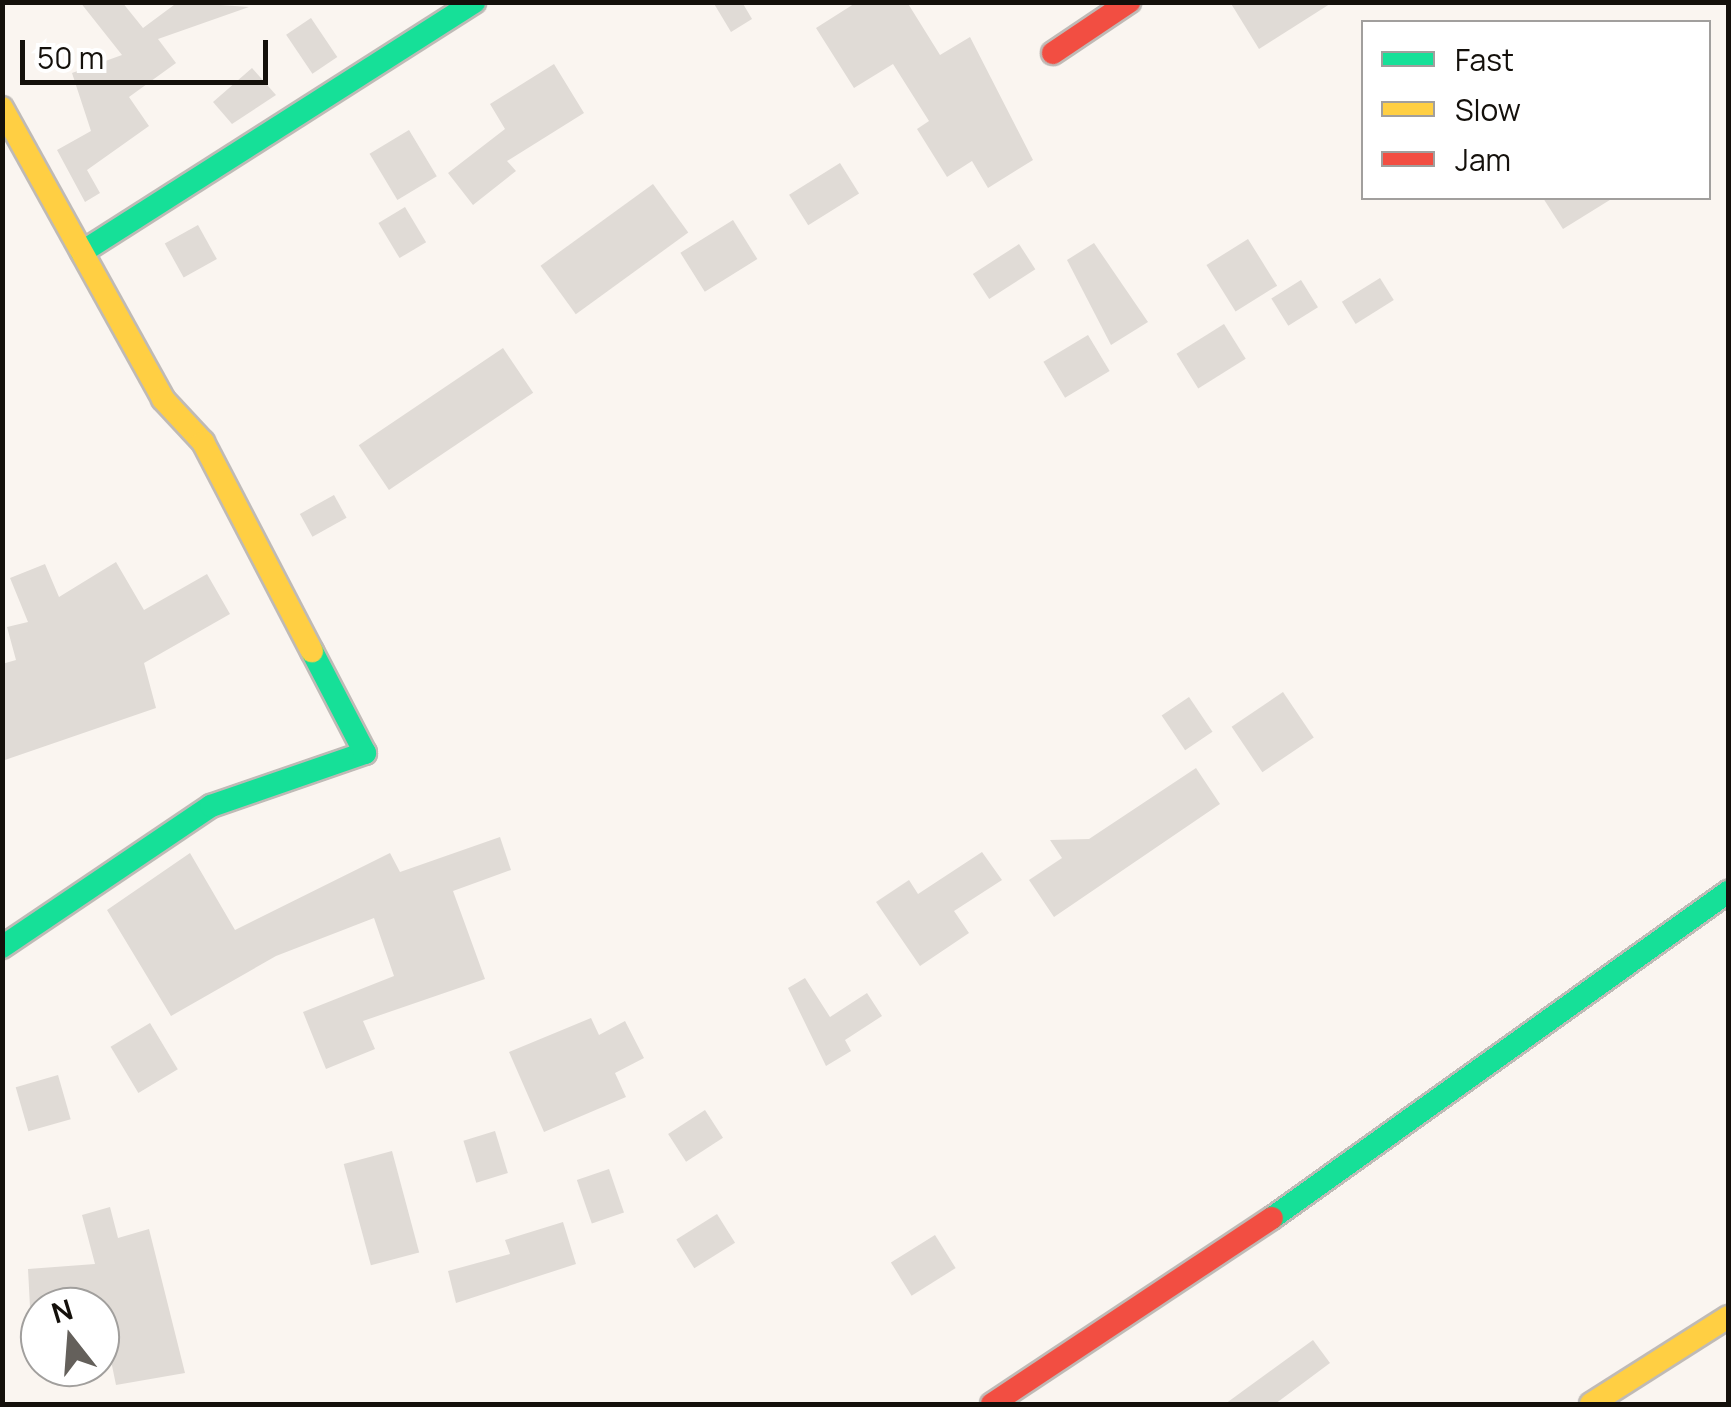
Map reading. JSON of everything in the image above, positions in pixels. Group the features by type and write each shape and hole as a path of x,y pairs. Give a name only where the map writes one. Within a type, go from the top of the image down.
{"street":[{"path":"82,252 474,2"},
{"path":"1053,53 1129,2"},
{"path":"2,108 163,399 202,442 365,753 211,806 2,947"},
{"path":"992,1404 1367,1154 1728,892"},
{"path":"1591,1404 1728,1317"}],"building":[{"path":"80,2 122,2 143,28 178,2 249,7 158,39 176,63 129,97 149,126 87,170 100,193 85,202 57,150 91,131 72,73 122,55"},
{"path":"713,2 742,2 752,19 731,32"},
{"path":"857,2 907,2 940,55 970,37 1033,160 988,188 972,161 947,177 917,129 929,121 893,64 854,88 816,28"},
{"path":"1230,2 1333,2 1259,49"},
{"path":"311,18 337,57 312,74 286,35"},
{"path":"554,64 584,113 507,161 516,171 473,205 448,173 505,129 490,104"},
{"path":"252,68 276,95 232,124 213,102"},
{"path":"409,130 437,176 397,200 370,154"},
{"path":"840,163 859,194 808,225 789,195"},
{"path":"653,184 688,233 576,314 541,266"},
{"path":"1544,200 1610,200 1563,229"},
{"path":"405,207 426,242 400,258 378,223"},
{"path":"733,220 757,259 705,292 680,253"},
{"path":"198,225 217,259 184,278 165,243"},
{"path":"1248,239 1277,286 1236,312 1206,265"},
{"path":"1094,243 1148,322 1111,345 1067,260"},
{"path":"1019,244 1035,269 989,299 973,274"},
{"path":"1380,278 1394,300 1356,324 1342,302"},
{"path":"1301,280 1318,307 1288,326 1271,299"},
{"path":"1224,324 1246,359 1198,388 1177,354"},
{"path":"1088,335 1110,371 1065,398 1043,362"},
{"path":"503,348 533,393 389,490 359,445"},
{"path":"334,495 347,518 312,537 300,514"},
{"path":"116,562 144,610 207,574 230,614 144,663 156,708 2,761 2,664 16,660 7,627 28,622 10,578 45,564 59,597"},
{"path":"1283,692 1314,738 1262,772 1232,727"},
{"path":"1189,697 1212,732 1185,750 1162,715"},
{"path":"1196,768 1220,804 1054,917 1029,880 1062,858 1050,840 1089,839"},
{"path":"500,837 511,870 453,891 485,979 363,1021 375,1049 326,1069 303,1012 394,976 374,918 276,956 171,1016 107,910 190,853 235,930 390,853 400,872"},
{"path":"982,852 1002,880 954,911 969,933 920,966 876,902 909,880 918,894"},
{"path":"805,978 830,1017 867,993 882,1016 845,1040 851,1051 826,1066 788,988"},
{"path":"591,1018 599,1035 625,1021 644,1058 615,1073 626,1097 544,1132 509,1052"},
{"path":"150,1023 178,1069 138,1093 111,1047"},
{"path":"58,1075 71,1119 28,1131 16,1087"},
{"path":"705,1110 723,1138 686,1162 668,1134"},
{"path":"495,1131 508,1173 476,1183 463,1141"},
{"path":"392,1151 419,1252 371,1265 344,1164"},
{"path":"609,1169 624,1212 592,1224 577,1180"},
{"path":"110,1207 118,1238 149,1229 185,1373 120,1384 120,1287 29,1287 28,1269 95,1264 82,1215"},
{"path":"717,1214 735,1243 694,1268 676,1239"},
{"path":"563,1222 576,1264 456,1303 448,1271 510,1254 505,1240"},
{"path":"935,1235 956,1268 912,1296 891,1263"},
{"path":"1313,1340 1330,1363 1275,1404 1225,1404"}],"traffic: fast":[{"path":"82,252 474,2"},
{"path":"2,947 211,806 365,753 312,651"},
{"path":"1272,1218 1728,892"}],"traffic: slow":[{"path":"2,108 163,399 203,442 312,651"},
{"path":"1591,1404 1728,1317"}],"traffic: jam":[{"path":"1053,53 1129,2"},
{"path":"992,1404 1272,1218"}]}
